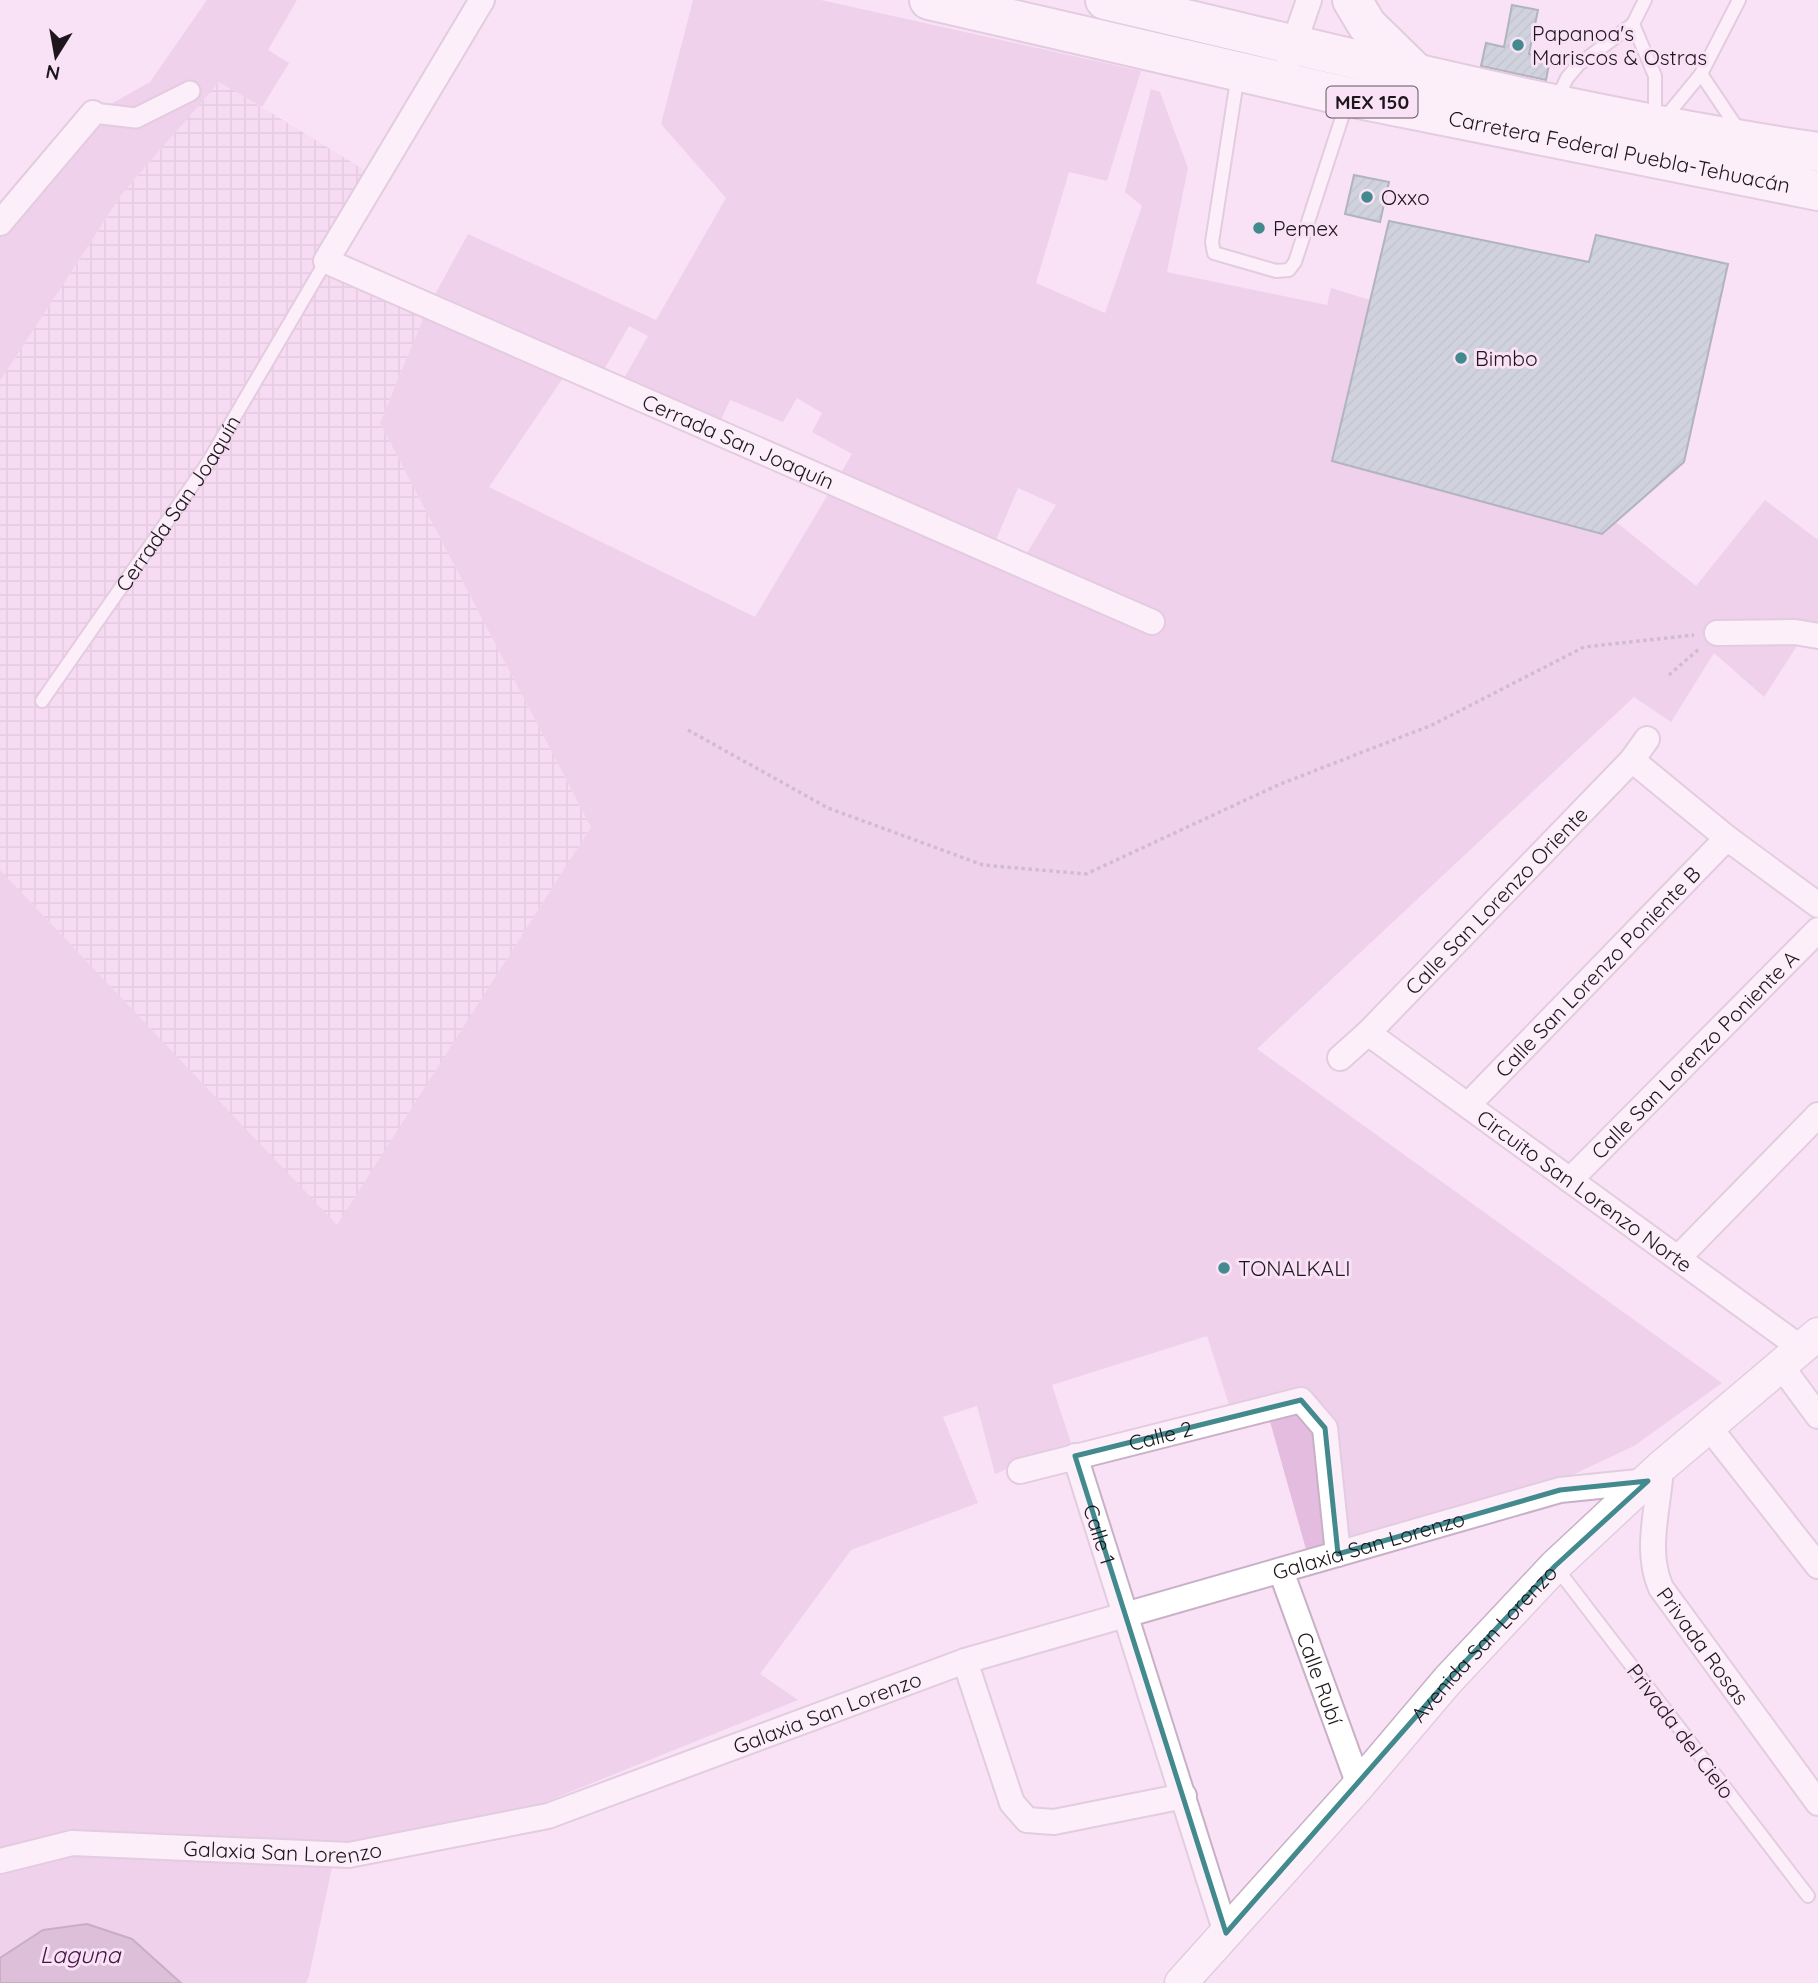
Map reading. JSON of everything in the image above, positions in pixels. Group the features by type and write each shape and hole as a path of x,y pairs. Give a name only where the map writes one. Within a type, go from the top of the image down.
{"main road":[{"name":"Carretera Federal Puebla-Tehuacán","path":"929,0 1244,52 1293,44 1355,79 1818,191"},
{"name":"Carretera Federal Puebla-Tehuacán","path":"1105,0 1244,52 1283,82 1417,74 1657,124 1818,152"},
{"path":"1352,0 1367,25 1417,74"}],"street":[{"name":"Cerrada San Joaquín","path":"482,0 326,261 1152,622"},
{"path":"1283,82 1309,0"},
{"path":"0,223 93,113 136,118 190,91"},
{"path":"1717,633 1795,632 1818,636"},
{"name":"Calle San Lorenzo Oriente","path":"1340,1058 1368,1033 1632,760 1647,739"},
{"path":"1632,760 1727,838 1818,905"},
{"name":"Calle San Lorenzo Poniente B","path":"1468,1105 1727,838"},
{"name":"Calle San Lorenzo Poniente A","path":"1570,1180 1818,930"},
{"name":"Circuito San Lorenzo Norte","path":"1368,1033 1800,1350 1818,1416"},
{"path":"1678,1258 1818,1115"},
{"name":"Avenida San Lorenzo","path":"1191,1979 1226,1933 1359,1786 1448,1680 1555,1566 1654,1474 1800,1350"},
{"name":"Calle 2","path":"1020,1471 1301,1400 1325,1428 1338,1554"},
{"path":"1709,1427 1818,1566"},
{"name":"Calle 1","path":"1075,1456 1226,1933"},
{"name":"Galaxia San Lorenzo","path":"0,1861 72,1843 349,1855 548,1816 965,1661 1560,1490 1654,1474"},
{"name":"Privada Rosas","path":"1654,1474 1653,1570 1661,1588 1818,1802"},
{"name":"Calle Rubí","path":"1281,1571 1359,1786"},
{"path":"965,1661 1012,1803 1027,1821 1054,1822 1184,1796"}],"lane":[{"path":"1555,103 1567,78 1578,65 1633,24 1645,0"},
{"path":"1657,124 1701,74 1739,0"},
{"path":"1633,24 1655,76 1657,124"},
{"path":"1244,52 1212,242 1214,253 1276,271 1289,270 1294,262 1355,79"},
{"path":"1701,74 1747,141"},
{"name":"Cerrada San Joaquín","path":"41,701 207,464 326,261"},
{"name":"Privada del Cielo","path":"1555,1566 1808,1896"}],"path":[{"path":"1669,675 1717,633"},
{"path":"688,730 828,808 983,865 1086,874 1278,785 1432,724 1584,647 1717,633"}],"highlighted area":[{"path":"1301,1400 1325,1428 1338,1554 1560,1490 1648,1481 1555,1566 1448,1680 1226,1933 1075,1456"}],"shaded area":[{"path":"207,0 297,0 268,50 289,63 262,107 219,82 122,194 0,381 0,224 95,113 150,82"},
{"path":"693,0 821,0 1141,71 1107,181 1069,172 1036,283 1105,313 1142,206 1125,192 1151,89 1160,92 1188,168 1167,272 1327,305 1331,288 1370,300 1332,461 1602,534 1616,522 1696,586 1765,500 1818,540 1818,638 1804,635 1764,697 1714,653 1671,722 1634,697 1257,1049 1722,1383 1634,1446 1534,1493 1309,1560 1269,1418 1234,1420 1207,1336 1052,1385 1071,1443 995,1474 977,1406 943,1417 978,1503 851,1550 760,1674 798,1700 471,1832 336,1852 187,1847 0,1860 0,870 337,1225 591,827 380,423 427,309 468,234 656,320 726,198 661,124","holes":["629,326 648,336 623,380 605,368","567,372 713,437 730,400 783,422 797,398 822,413 812,432 852,454 755,617 489,487","1018,488 1056,505 1016,571 988,559"]},
{"path":"219,81 376,177 324,263 427,309 380,423 591,827 337,1226 0,870 0,381 122,194"},
{"path":"31,1853 334,1858 306,1983 181,1983 132,1939 43,1930 0,1958 0,1864"}],"water":[{"name":"Laguna","path":"87,1924 132,1939 181,1983 0,1983 0,1958 43,1930"}],"building":[{"name":"Papanoa's Mariscos & Ostras","path":"1512,5 1538,10 1529,54 1550,59 1546,80 1481,66 1486,43 1504,47"},
{"path":"1354,175 1389,182 1380,222 1345,214"},
{"path":"1389,221 1589,262 1596,235 1728,264 1684,462 1602,534 1332,461"}],"place":[{"name":"Papanoa's Mariscos & Ostras","path":"1518,45"},
{"name":"Oxxo","path":"1367,197"},
{"name":"Pemex","path":"1259,228"},
{"name":"Bimbo","path":"1461,358"},
{"name":"TONALKALI","path":"1224,1268"}]}
